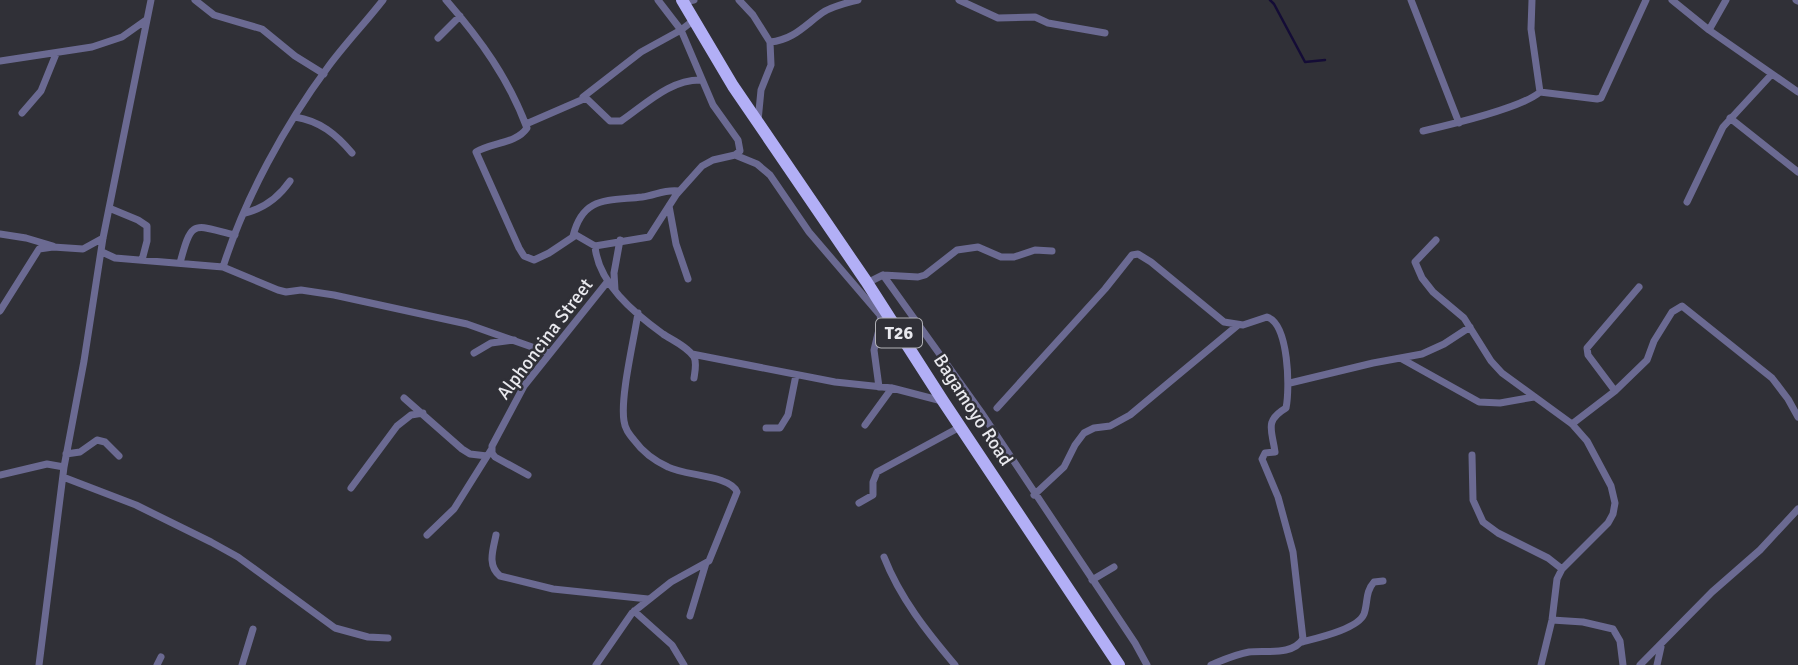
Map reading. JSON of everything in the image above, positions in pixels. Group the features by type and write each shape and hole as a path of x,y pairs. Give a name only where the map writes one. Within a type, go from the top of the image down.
{"highway":[{"name":"Bagamoyo Road","path":"686,1 694,20 758,122 1117,664"}],"street":[{"path":"39,665 66,454 103,238 151,0"},
{"path":"195,0 214,15 262,29 295,56 324,74"},
{"path":"223,267 273,151 324,74 383,0"},
{"path":"446,0 494,61 526,124 527,128 521,135 478,150 477,154 524,256 534,260 573,236 579,236 595,246 649,237 680,191 707,162 736,155 740,151 741,145 713,105 681,30 658,0"},
{"path":"739,0 753,15 770,42 771,65 761,90 758,122"},
{"path":"770,42 798,33 827,9 858,0"},
{"path":"959,0 998,18 1035,17 1064,26 1105,33"},
{"path":"1411,0 1459,123"},
{"path":"1532,0 1531,29 1540,92"},
{"path":"1423,131 1459,123 1528,100 1540,92 1593,99 1601,97 1646,0"},
{"path":"1672,0 1709,30 1798,92"},
{"path":"1709,30 1726,0"},
{"path":"438,38 460,16"},
{"path":"0,61 92,47 122,37 146,20"},
{"path":"526,124 582,98 641,52 694,20"},
{"path":"22,113 41,91 56,54"},
{"path":"1688,202 1723,127 1771,75"},
{"path":"582,98 588,98 610,121 621,121 663,91 689,80 702,80"},
{"path":"295,117 327,128 352,153"},
{"path":"1730,118 1798,172"},
{"path":"736,155 757,164 769,175 815,239 880,315 874,350 879,387"},
{"path":"245,213 259,209 277,198 290,181"},
{"path":"573,236 577,221 590,205 615,199 649,196 666,190 680,191"},
{"path":"669,206 676,244 688,279"},
{"path":"109,208 147,226 147,241 142,260"},
{"path":"180,263 188,234 195,228 202,226 235,235"},
{"path":"0,234 45,242 57,248"},
{"path":"0,311 37,251 44,247 82,249 103,238"},
{"path":"615,291 614,273 620,240"},
{"path":"1436,240 1415,262 1422,278 1433,292 1464,318 1491,361 1502,373 1572,424 1587,441 1611,486 1615,503 1608,523 1562,569 1557,579 1552,620 1541,665"},
{"path":"595,246 599,267 615,291 660,332 692,354 796,375 892,388 943,401"},
{"path":"867,283 883,275 925,275 957,250 978,247 1001,257 1014,257 1035,250 1052,251"},
{"path":"102,252 115,258 223,267 278,290 301,290 346,298 467,324 549,354"},
{"path":"997,408 1105,289 1132,255 1144,257 1224,322 1238,325"},
{"path":"883,275 985,419 1147,665"},
{"name":"Alphoncina Street","path":"427,535 454,509 489,453 514,402 608,281"},
{"path":"1615,391 1588,355 1587,348 1639,287"},
{"path":"1572,424 1615,391 1647,360 1654,341 1672,312 1682,306 1767,373 1784,393 1798,417"},
{"path":"596,665 634,611 684,574 712,558 737,492 732,484 727,482 696,476 662,464 640,447 628,432 622,411 638,313"},
{"path":"1034,495 1064,467 1084,433 1094,428 1110,426 1130,415 1238,325 1267,317 1275,321 1282,340 1290,383 1286,408 1276,413 1271,423 1275,452 1265,453 1262,459 1278,498 1293,552 1302,642"},
{"path":"985,419 1047,360 1082,321"},
{"path":"1290,383 1422,354 1470,327"},
{"path":"474,353 491,343 514,340"},
{"path":"692,354 695,362 694,378"},
{"path":"1402,359 1479,402 1500,403 1535,397"},
{"path":"766,428 780,428 787,420 796,375"},
{"path":"865,425 892,388"},
{"path":"404,398 470,454 489,453 528,475"},
{"path":"351,488 397,426 411,415 423,413"},
{"path":"859,503 873,495 873,482 877,472 960,427"},
{"path":"66,454 80,452 101,440 119,456"},
{"path":"1472,455 1474,500 1483,522 1498,533 1548,558 1562,569"},
{"path":"0,475 47,464 64,467"},
{"path":"63,477 136,505 238,557 335,628 368,637 388,638"},
{"path":"1640,665 1712,592 1760,550 1798,509"},
{"path":"496,535 491,563 493,570 504,578 553,589 648,599"},
{"path":"884,557 903,596 929,634 955,665"},
{"path":"690,616 706,563"},
{"path":"1092,580 1114,567"},
{"path":"1211,665 1228,657 1250,652 1287,649 1360,620 1370,587 1374,582 1383,581"},
{"path":"634,611 672,645 684,665"},
{"path":"1552,620 1583,622 1613,629 1620,641 1623,665"},
{"path":"242,665 253,629"},
{"path":"1657,665 1661,646"}],"waterway":[{"path":"1270,0 1305,62 1325,60"}]}
